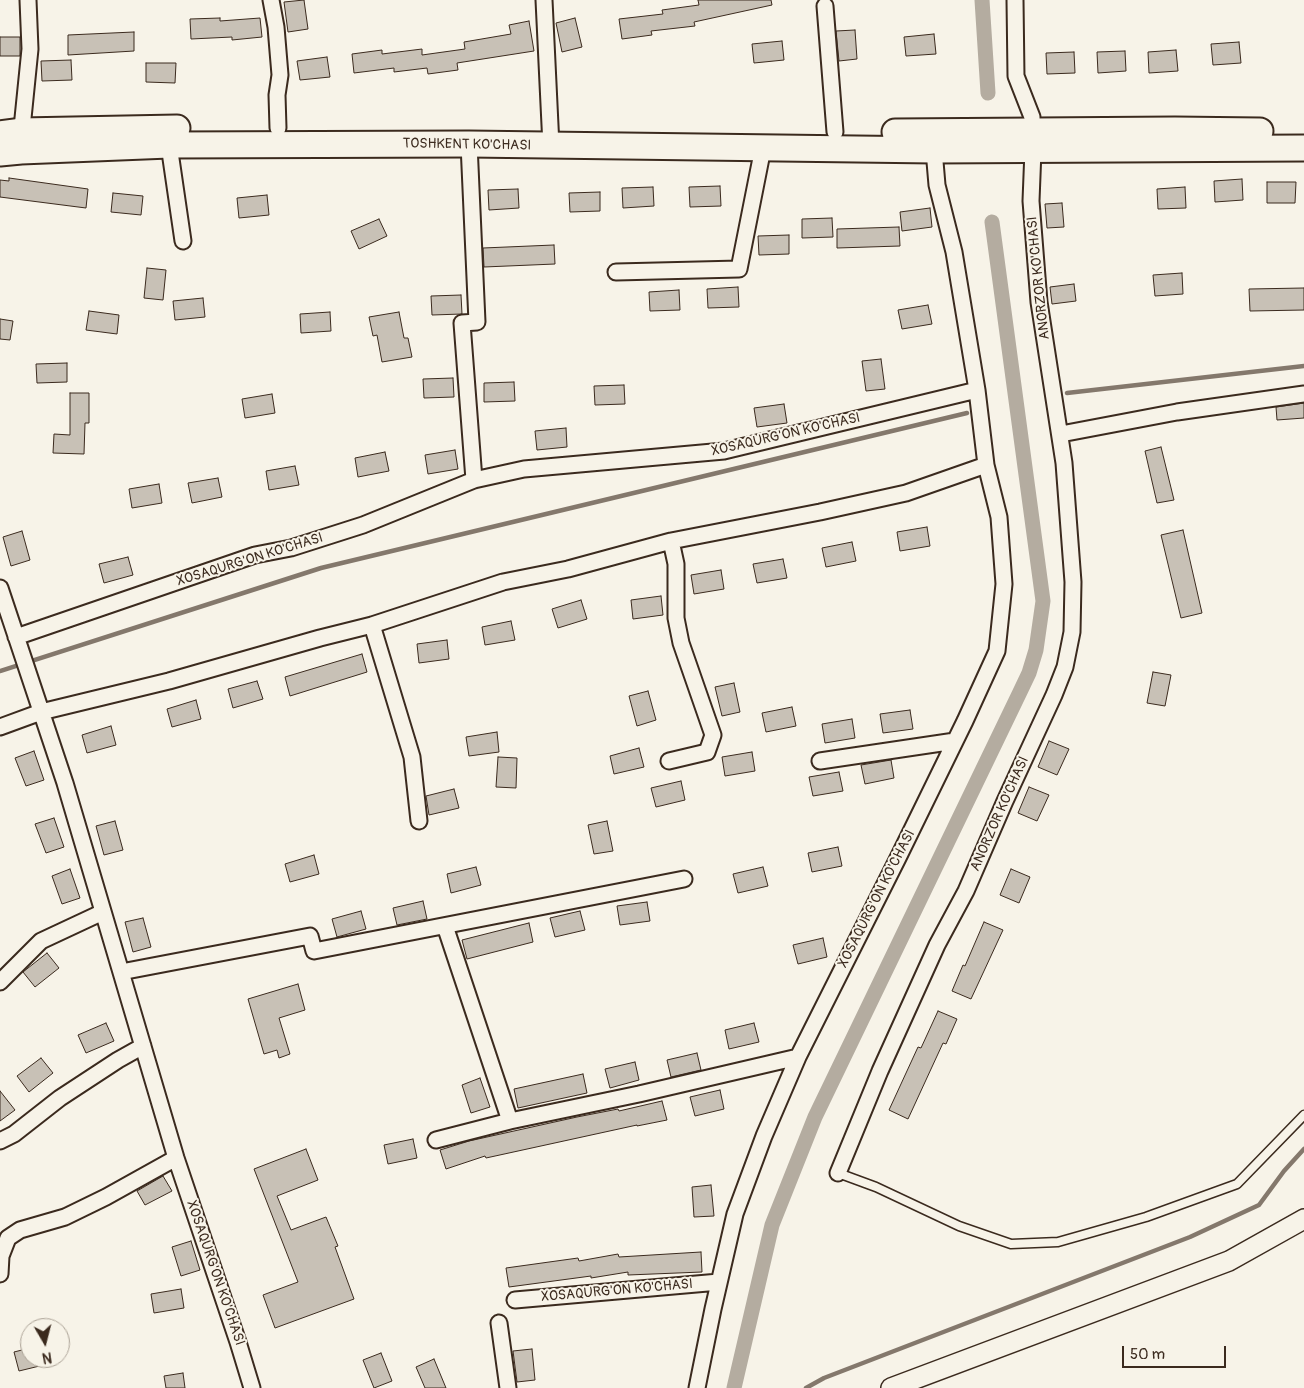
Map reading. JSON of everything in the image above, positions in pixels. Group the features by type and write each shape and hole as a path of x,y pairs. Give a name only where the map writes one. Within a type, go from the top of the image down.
{"highway":[{"name":"TOSHKENT KO'CHASI","path":"10,142 132,128 278,128 551,137 763,148 933,141"},
{"path":"1032,140 1175,130 1304,132"},
{"name":"TOSHKENT KO'CHASI","path":"10,142 168,145 470,144 551,137 835,132 933,141"},
{"path":"933,141 1032,140 1304,148"}],"street":[{"path":"10,142 30,49 28,0"},
{"path":"271,0 276,27 280,75 277,95 278,128"},
{"path":"544,0 551,137"},
{"name":"ANORZOR KO'CHASI","path":"838,1173 880,1071 937,945 966,891 1066,667 1072,632 1073,582 1064,463 1039,302 1031,201 1032,117 1016,76 1015,0"},
{"path":"825,6 835,132"},
{"name":"XOSAQURG'ON KO'CHASI","path":"697,1388 735,1214 764,1136 798,1057 956,742 997,651 1004,584 999,517 986,465 977,390 954,252 937,185 933,141"},
{"path":"470,144 477,322 462,322 474,480"},
{"path":"168,145 183,241"},
{"path":"616,272 739,269 763,148"},
{"name":"XOSAQURG'ON KO'CHASI","path":"252,1388 176,1158 65,784 16,638 256,555 291,548 363,525 474,480 524,469 724,451 977,390"},
{"path":"1061,434 1177,412 1304,394"},
{"path":"0,728 41,712 168,681 372,625 503,582 568,569 672,541 906,493 986,465"},
{"path":"669,761 707,752 712,735 681,643 676,618 676,564 672,541"},
{"path":"0,588 16,638"},
{"path":"372,625 412,757 419,821"},
{"path":"820,761 956,742"},
{"path":"121,972 310,936 314,951 684,879"},
{"path":"0,982 41,940 103,912"},
{"path":"445,926 510,1121"},
{"path":"0,1141 14,1134 60,1098 143,1046"},
{"path":"436,1140 510,1121 639,1094 798,1057"},
{"path":"0,1274 1,1256 8,1238 20,1230 65,1217 106,1197 176,1158"},
{"path":"891,1388 1229,1261 1304,1219"},
{"name":"XOSAQURG'ON KO'CHASI","path":"515,1300 719,1282"},
{"path":"500,1323 508,1388"}],"lane":[{"path":"838,1173 876,1187 959,1226 1011,1244 1058,1242 1146,1216 1237,1184 1304,1115"}],"building":[{"path":"304,0 308,29 288,32 284,2"},
{"path":"698,0 771,0 772,5 694,22 695,26 651,31 652,35 622,39 619,19 663,14 662,10 699,5"},
{"path":"220,18 220,21 260,18 262,37 232,40 232,37 191,39 190,19"},
{"path":"575,18 582,47 562,52 556,23"},
{"path":"529,21 534,51 457,63 458,70 428,74 427,68 394,72 394,68 354,73 352,54 382,50 382,54 422,49 422,55 465,49 464,42 511,34 509,25"},
{"path":"855,30 857,59 839,61 836,31"},
{"path":"134,32 134,51 68,55 68,35"},
{"path":"934,34 936,54 906,56 904,37"},
{"path":"0,37 20,37 20,56 0,56"},
{"path":"782,41 784,60 754,63 752,44"},
{"path":"1239,42 1241,63 1213,65 1211,44"},
{"path":"1176,50 1178,71 1149,73 1148,52"},
{"path":"1125,51 1126,71 1098,73 1097,52"},
{"path":"1074,52 1075,73 1047,74 1046,53"},
{"path":"327,57 330,77 300,80 297,61"},
{"path":"71,60 72,80 42,81 41,61"},
{"path":"146,63 176,63 175,83 146,82"},
{"path":"9,178 88,189 86,208 0,197 0,180 9,181"},
{"path":"1242,179 1243,200 1215,202 1214,181"},
{"path":"1267,182 1296,182 1295,203 1267,203"},
{"path":"720,186 721,206 690,207 689,187"},
{"path":"653,187 654,206 623,208 622,188"},
{"path":"1185,187 1186,208 1158,209 1157,189"},
{"path":"518,189 519,208 489,210 488,190"},
{"path":"600,192 600,211 570,212 569,193"},
{"path":"113,193 143,196 141,215 111,212"},
{"path":"267,195 269,215 239,218 237,198"},
{"path":"1062,203 1064,227 1047,228 1045,204"},
{"path":"930,208 932,227 902,231 900,212"},
{"path":"832,218 833,237 802,238 802,219"},
{"path":"379,219 387,236 359,249 351,231"},
{"path":"899,227 900,246 837,248 837,229"},
{"path":"789,235 789,254 759,255 758,236"},
{"path":"554,245 555,264 484,267 483,248"},
{"path":"147,268 166,270 163,300 144,298"},
{"path":"1182,273 1183,294 1155,296 1153,275"},
{"path":"1074,284 1076,301 1052,304 1050,287"},
{"path":"738,287 739,307 708,308 707,289"},
{"path":"1304,288 1304,310 1250,311 1249,289"},
{"path":"679,290 680,310 650,311 649,292"},
{"path":"461,295 462,314 432,315 431,296"},
{"path":"203,298 205,317 175,320 173,301"},
{"path":"928,305 932,324 902,329 898,310"},
{"path":"89,311 119,315 117,334 86,330"},
{"path":"330,312 331,331 301,333 300,314"},
{"path":"399,312 404,338 408,338 412,357 382,362 377,335 373,336 369,317"},
{"path":"0,319 13,321 10,340 0,339"},
{"path":"881,359 885,389 866,391 862,361"},
{"path":"67,363 67,382 37,383 36,364"},
{"path":"453,378 454,397 424,398 423,379"},
{"path":"514,382 515,401 484,402 484,383"},
{"path":"624,385 625,404 595,405 594,386"},
{"path":"70,393 89,393 89,423 85,423 84,454 53,453 54,434 70,435"},
{"path":"272,394 275,413 245,418 242,399"},
{"path":"1304,403 1304,418 1277,420 1276,407"},
{"path":"784,404 787,423 757,427 754,408"},
{"path":"566,428 567,447 537,450 535,431"},
{"path":"1161,447 1174,500 1157,503 1145,451"},
{"path":"455,450 458,469 428,474 425,455"},
{"path":"385,452 389,471 358,477 355,458"},
{"path":"295,466 299,485 269,490 266,471"},
{"path":"218,478 222,497 192,503 188,483"},
{"path":"159,484 162,503 132,508 129,489"},
{"path":"927,527 930,546 900,551 897,532"},
{"path":"1183,530 1202,613 1181,618 1161,535"},
{"path":"22,531 30,560 11,566 3,537"},
{"path":"852,542 856,561 826,567 822,548"},
{"path":"128,557 133,575 104,583 99,564"},
{"path":"783,559 787,578 757,583 753,564"},
{"path":"721,570 724,589 694,594 691,575"},
{"path":"661,596 663,615 633,619 631,600"},
{"path":"581,600 587,619 558,628 552,609"},
{"path":"511,621 515,640 485,645 482,627"},
{"path":"447,640 449,659 419,663 417,644"},
{"path":"362,654 367,672 290,696 285,677"},
{"path":"1153,672 1171,675 1165,706 1147,703"},
{"path":"257,681 263,699 233,708 228,689"},
{"path":"734,683 740,712 722,716 715,687"},
{"path":"648,691 656,720 637,726 629,696"},
{"path":"196,700 201,719 172,727 167,709"},
{"path":"792,707 796,726 766,732 762,713"},
{"path":"910,710 913,729 883,733 880,714"},
{"path":"852,719 855,738 825,743 822,724"},
{"path":"111,726 116,745 87,753 82,735"},
{"path":"497,732 499,752 469,756 466,737"},
{"path":"1049,741 1069,749 1057,775 1038,767"},
{"path":"639,748 644,767 614,774 610,756"},
{"path":"34,751 44,780 26,786 15,758"},
{"path":"752,752 755,771 725,776 722,757"},
{"path":"498,757 517,758 516,788 496,787"},
{"path":"891,760 894,778 865,784 861,765"},
{"path":"839,772 843,791 813,796 809,777"},
{"path":"681,781 685,800 656,807 651,788"},
{"path":"1029,787 1049,795 1037,821 1018,813"},
{"path":"454,789 459,808 429,815 426,796"},
{"path":"54,818 64,847 46,853 35,824"},
{"path":"115,821 123,850 104,855 96,826"},
{"path":"607,821 613,851 594,854 588,825"},
{"path":"838,847 842,866 812,872 808,853"},
{"path":"314,855 319,874 290,882 285,864"},
{"path":"476,867 481,885 451,893 447,874"},
{"path":"763,867 768,886 738,893 733,874"},
{"path":"70,869 80,898 62,904 52,876"},
{"path":"1011,869 1030,877 1019,903 1000,895"},
{"path":"423,901 427,919 397,925 393,908"},
{"path":"647,902 650,921 620,925 617,906"},
{"path":"361,911 366,929 337,937 332,919"},
{"path":"580,911 585,930 555,937 550,918"},
{"path":"143,918 151,947 133,952 125,922"},
{"path":"984,922 1003,930 971,999 952,991"},
{"path":"529,923 533,942 467,959 462,940"},
{"path":"823,938 827,957 798,964 793,945"},
{"path":"47,953 59,968 35,987 23,972"},
{"path":"298,984 305,1010 279,1018 290,1054 279,1058 277,1050 264,1054 248,999"},
{"path":"938,1011 957,1019 946,1044 943,1043 908,1119 889,1110 918,1047 921,1048"},
{"path":"106,1023 114,1041 86,1053 78,1035"},
{"path":"754,1023 759,1042 729,1049 725,1030"},
{"path":"697,1053 701,1070 671,1077 667,1060"},
{"path":"41,1058 53,1073 29,1092 17,1076"},
{"path":"635,1062 639,1080 610,1088 605,1069"},
{"path":"583,1074 587,1093 518,1108 514,1089"},
{"path":"480,1078 490,1107 471,1113 462,1085"},
{"path":"720,1090 724,1109 695,1116 690,1097"},
{"path":"0,1091 15,1110 0,1121"},
{"path":"662,1101 667,1120 486,1158 485,1156 446,1169 440,1150 469,1141 577,1117 618,1109 619,1111"},
{"path":"413,1139 417,1158 388,1164 384,1145"},
{"path":"306,1149 318,1180 277,1196 291,1230 326,1217 338,1246 335,1247 354,1299 275,1328 263,1295 298,1282 254,1169"},
{"path":"163,1176 172,1191 145,1205 137,1191"},
{"path":"711,1185 714,1216 694,1217 692,1187"},
{"path":"191,1241 200,1270 181,1276 172,1247"},
{"path":"701,1252 702,1272 628,1275 628,1272 509,1287 506,1268 578,1258 579,1261 618,1254 619,1257"},
{"path":"181,1289 184,1308 154,1313 151,1294"},
{"path":"532,1349 535,1380 517,1382 513,1351"},
{"path":"20,1350 20,1368 31,1368 19,1371 14,1352"},
{"path":"381,1353 392,1381 374,1388 363,1360"},
{"path":"434,1359 446,1388 425,1388 416,1367"},
{"path":"183,1373 185,1388 166,1388 164,1376"}],"waterway":[{"path":"982,0 988,93"},
{"path":"734,1388 772,1225 815,1117 1029,673 1036,650 1043,601 992,222"},
{"path":"1067,393 1304,366"},
{"path":"0,671 321,568 967,413"},
{"path":"806,1388 824,1378 1190,1237 1259,1205 1284,1171 1304,1149"}]}
